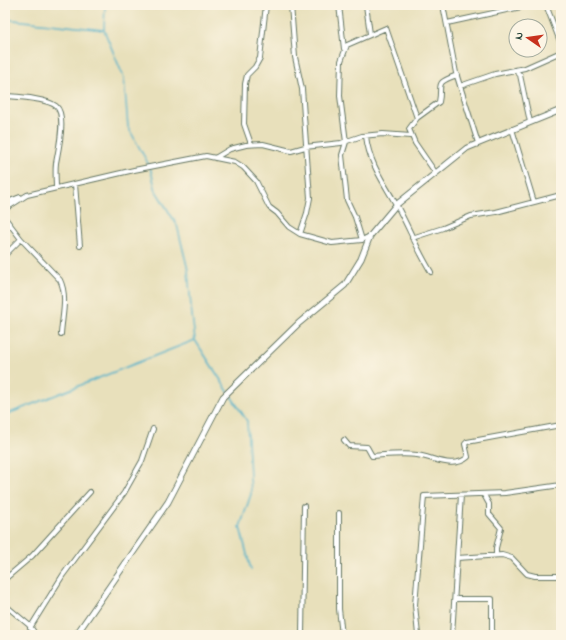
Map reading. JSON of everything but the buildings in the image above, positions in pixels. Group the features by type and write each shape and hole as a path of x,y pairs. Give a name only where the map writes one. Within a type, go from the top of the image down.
{"street":[{"path":"251,144 244,124 245,84 247,75 260,58 266,5"},
{"path":"291,5 295,57 302,89 305,147 310,198 300,234"},
{"path":"339,5 344,49 341,61 340,96 346,142 342,154 347,200 355,217 362,240"},
{"path":"366,5 370,34"},
{"path":"443,5 448,23 450,49 478,143"},
{"path":"448,23 530,5"},
{"path":"546,5 561,44"},
{"path":"344,49 351,43 370,34 384,28 387,30 418,118"},
{"path":"460,86 495,74 525,68 561,52"},
{"path":"520,75 525,68"},
{"path":"515,70 520,75 530,122"},
{"path":"435,172 411,136 409,129 418,118 439,102 439,87 441,82 457,75"},
{"path":"5,96 38,100 51,103 58,107 61,129 56,165 56,188"},
{"path":"76,635 168,502 224,397 299,323 344,284 361,259 370,236 396,205 461,152 478,143 561,110"},
{"path":"512,129 534,202"},
{"path":"215,158 238,147 251,144 263,144 291,151 305,147 346,142 366,136 383,134 411,136"},
{"path":"366,136 369,153 375,169 396,205 431,272"},
{"path":"5,203 27,195 56,188 198,157 215,158 235,162 243,167 256,181 269,207 290,227 300,234 332,243 362,240 370,236"},
{"path":"75,184 80,246"},
{"path":"5,209 27,195"},
{"path":"412,238 443,228 471,216 496,212 561,195"},
{"path":"5,218 21,239 60,280 64,287 61,334"},
{"path":"5,255 21,239"},
{"path":"344,440 346,444 352,447 367,447 372,456 403,454 456,462 468,458 467,442 561,425"},
{"path":"30,628 63,574 124,493 142,461 153,429"},
{"path":"418,635 415,605 424,498 430,495 484,495 561,485"},
{"path":"5,579 32,556 90,492"},
{"path":"452,635 461,495"},
{"path":"484,495 489,504 489,514 501,528 496,548 496,555"},
{"path":"302,635 304,506"},
{"path":"340,513 339,609 342,635"},
{"path":"457,558 496,555 512,558 522,570 531,575 561,576"},
{"path":"455,599 492,599 492,635"},
{"path":"5,605 29,624 30,628 36,635"}],"waterway":[{"path":"105,5 104,30 124,78 128,127 150,167 156,191 177,225 188,270 195,340 247,421 251,494 240,527 251,570"},
{"path":"5,19 104,30"},
{"path":"5,415 195,340"}]}
